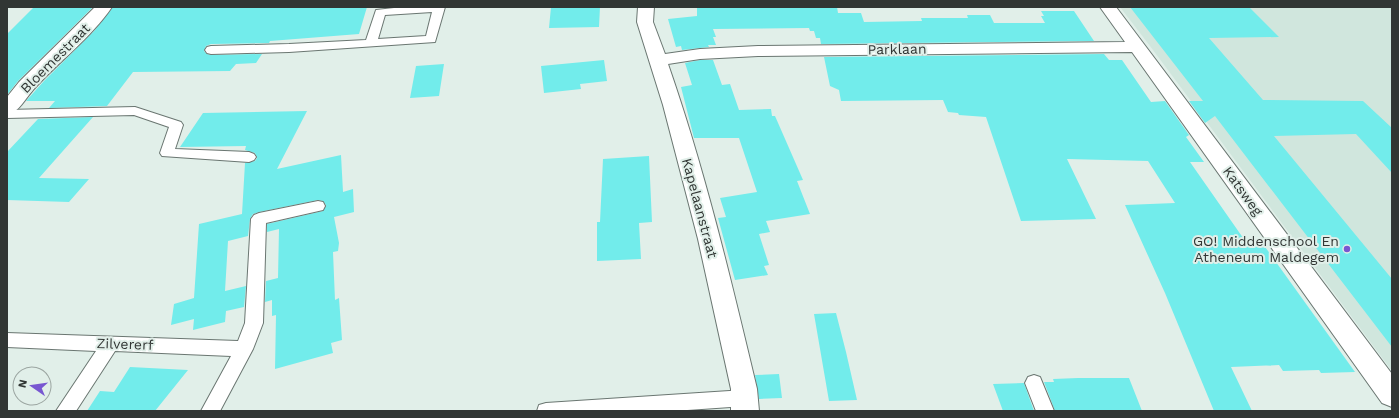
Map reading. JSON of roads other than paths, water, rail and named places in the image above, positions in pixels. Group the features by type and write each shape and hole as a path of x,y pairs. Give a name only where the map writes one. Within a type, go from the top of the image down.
{"street":[{"name":"Bloemestraat","path":"7,109 26,86 96,17 104,7"},
{"name":"Kapelaanstraat","path":"646,7 645,22 673,105 709,239 744,389 745,405"},
{"name":"Katsweg","path":"1108,7 1392,395"},
{"name":"Parklaan","path":"657,60 700,54 758,51 1137,47"}],"lane":[{"path":"211,50 288,48 371,43 431,39 439,8 380,12 371,43"},
{"path":"7,114 135,111 176,125 167,153 249,157"},
{"path":"210,411 244,349 254,323 259,219 318,206"},
{"name":"Zilvererf","path":"7,340 244,349"},
{"path":"65,411 110,344"},
{"path":"1034,383 1044,411"},
{"path":"546,411 745,405"}],"place":[{"name":"GO! Middenschool En Atheneum Maldegem","path":"1347,249"}]}
